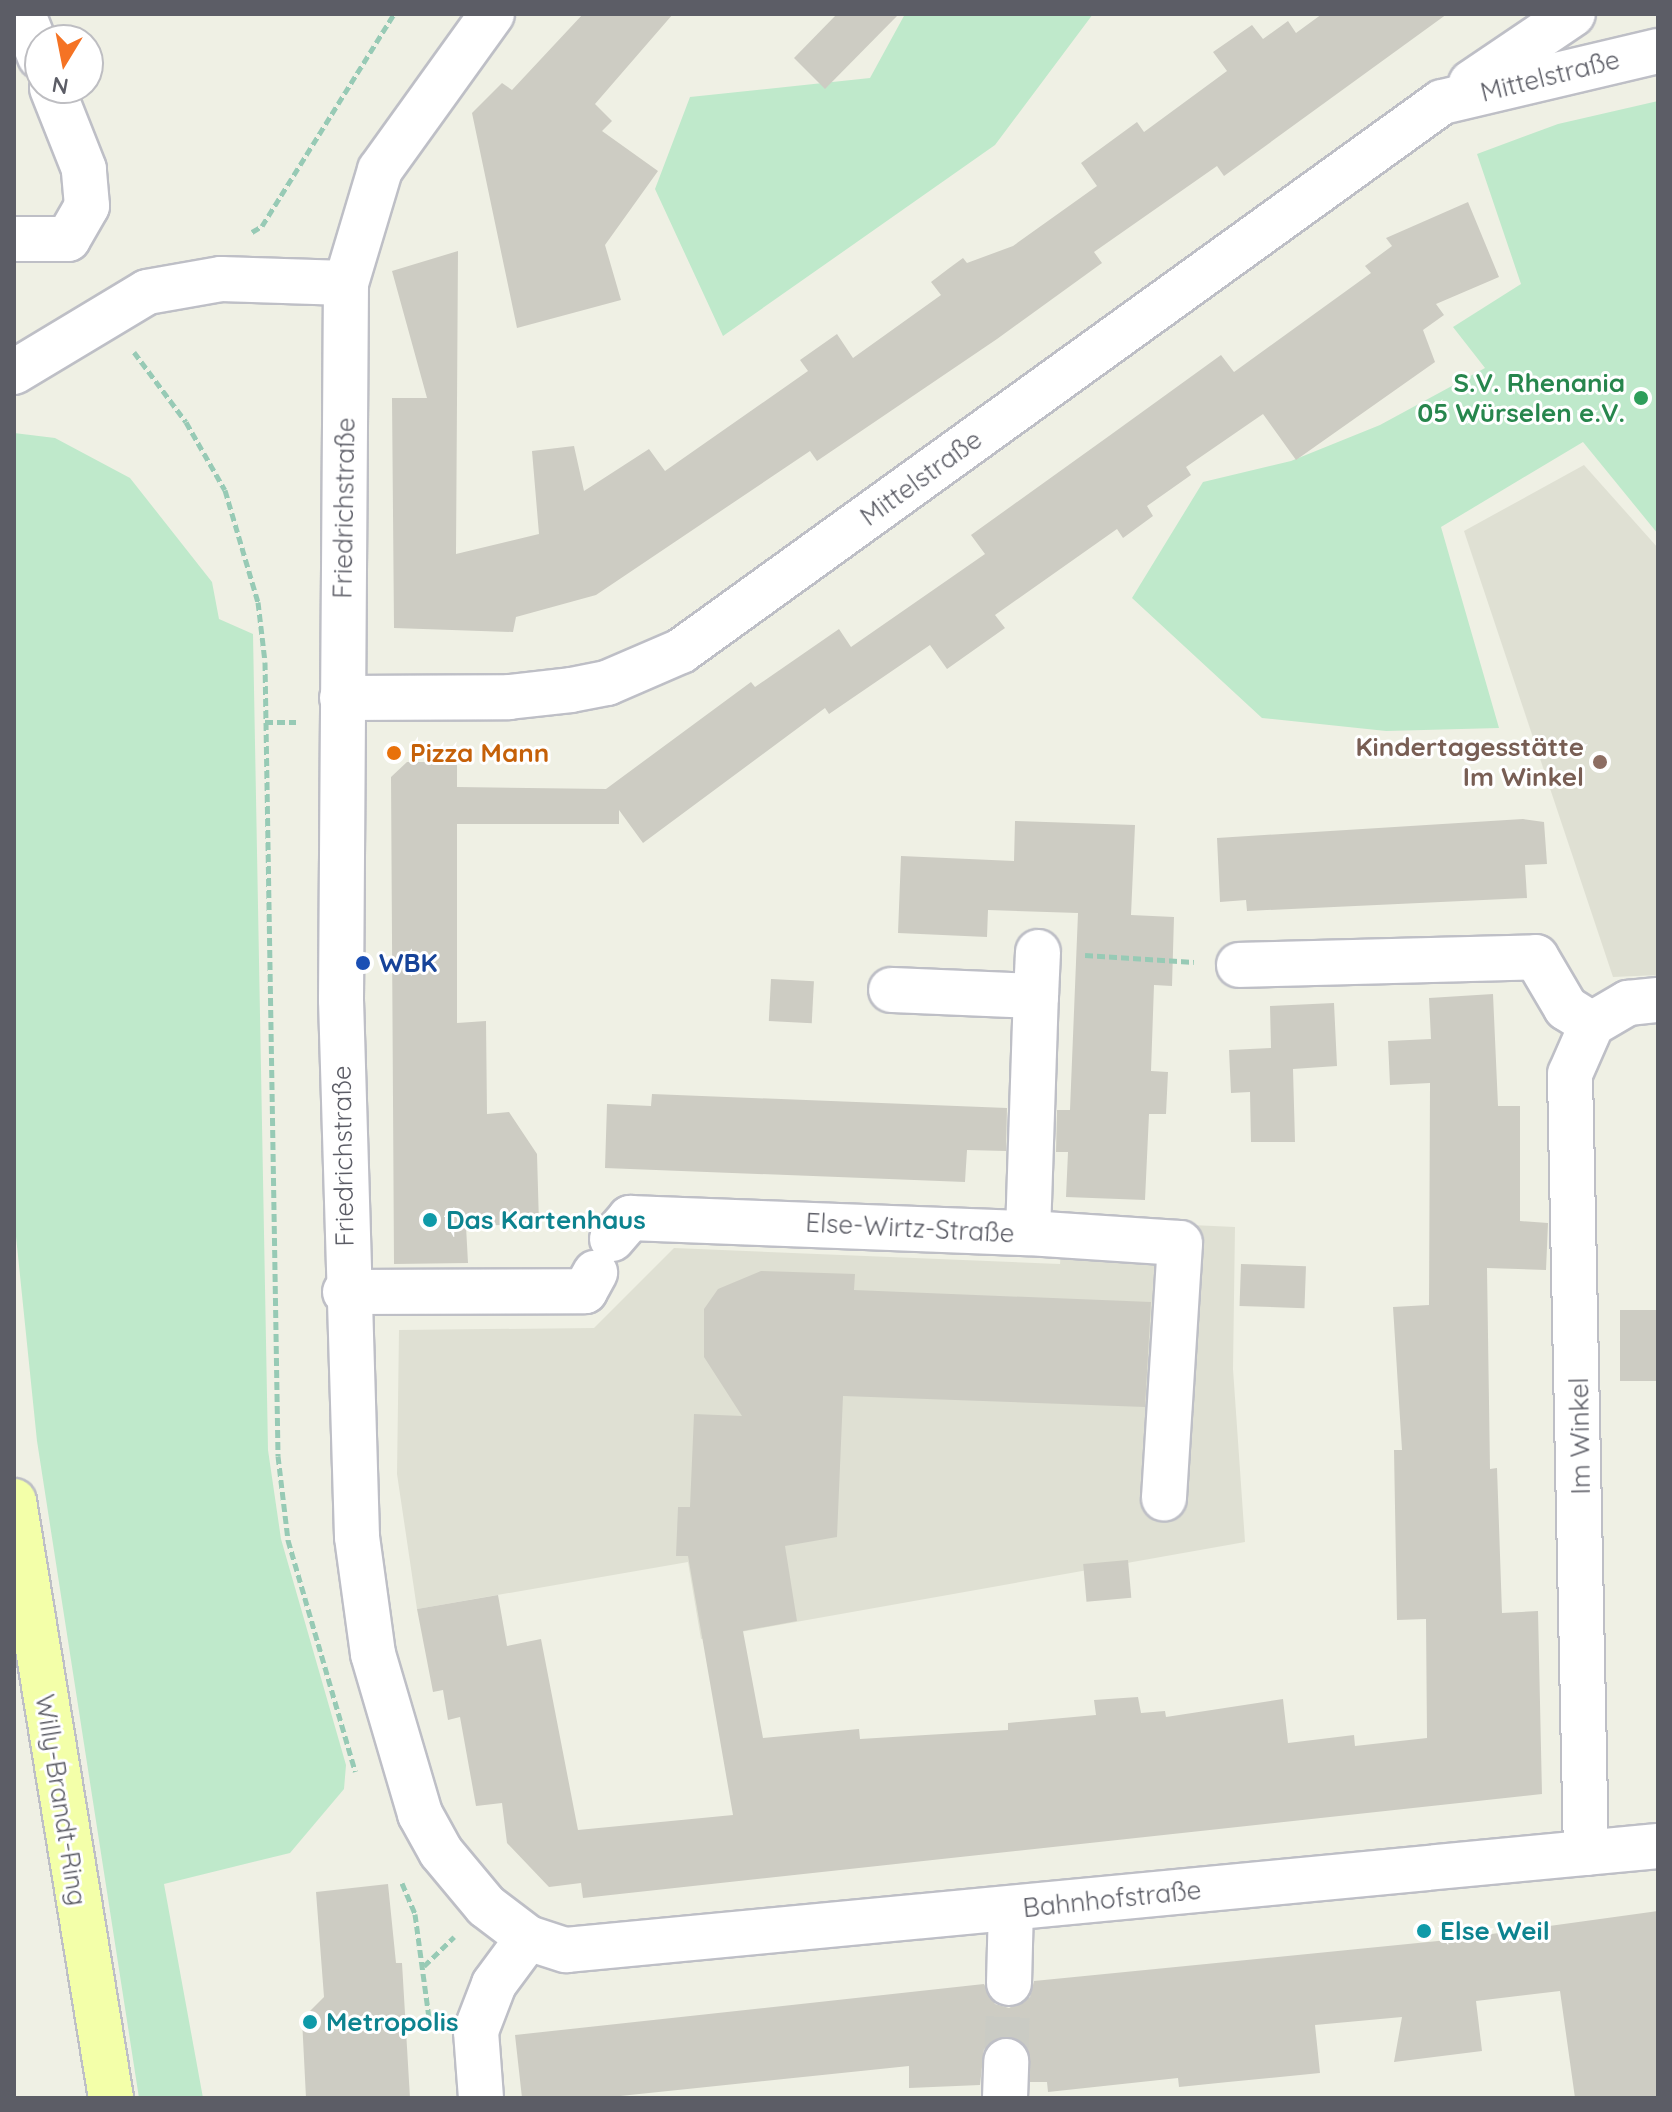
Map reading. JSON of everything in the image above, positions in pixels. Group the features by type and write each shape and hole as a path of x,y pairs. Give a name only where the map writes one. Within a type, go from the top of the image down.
{"main road":[{"name":"Willy-Brandt-Ring","path":"14,1501 111,2098"}],"street":[{"name":"Friedrichstraße","path":"492,14 380,170 346,283 342,698 345,1292 357,1537 373,1654 420,1814 441,1852 486,1906 547,1944"},
{"name":"Mittelstraße","path":"342,698 571,690 607,683 681,651 1442,102 1573,14"},
{"name":"Mittelstraße","path":"1442,102 1579,65 1658,51"},
{"path":"14,239 68,239 87,206 84,169 58,104"},
{"path":"14,372 105,314 147,292 221,279 346,283"},
{"name":"Else-Wirtz-Straße","path":"345,1292 585,1291 630,1218 1028,1233 1038,952"},
{"path":"1239,965 1536,957 1566,1008 1592,1024 1628,1003 1658,1000"},
{"path":"891,990 1036,996"},
{"name":"Im Winkel","path":"1586,1853 1570,1074 1592,1024"},
{"path":"1028,1233 1180,1243 1164,1498"},
{"name":"Bahnhofstraße","path":"547,1944 1011,1909 1658,1846"},
{"path":"1009,1983 1011,1909"},
{"path":"481,2098 476,2031 494,1984 547,1944"}],"path":[{"path":"236,237 262,226 394,14"},
{"path":"105,314 186,422 225,490 258,602 265,662 278,1456 288,1540 362,1786"},
{"path":"1038,952 1239,965"},
{"path":"398,1871 415,1914 430,2025"}],"shaded area":[{"name":"Kindertagesstätte Im Winkel","path":"1584,465 1658,548 1658,975 1613,977 1464,531"},
{"path":"1063,1219 1235,1227 1233,1369 1245,1542 701,1639 688,1562 417,1609 397,1474 399,1330 594,1328 674,1248 1060,1264"}],"green space":[{"path":"905,14 1093,14 995,145 723,336 655,189 690,97 870,78"},
{"path":"1658,101 1658,534 1583,442 1441,527 1499,728 1386,731 1262,718 1132,598 1203,482 1291,461 1380,425 1485,368 1453,327 1521,284 1477,154 1558,124"},
{"path":"14,433 55,438 130,478 212,582 219,619 253,634 268,1450 281,1539 346,1765 344,1789 290,1853 164,1884 203,2098 139,2098 37,1441 14,1217"}],"building":[{"path":"583,14 673,14 595,104 612,121 602,131 658,171 605,245 621,300 517,328 472,113 502,83 512,90"},
{"path":"837,14 899,14 825,89 794,58"},
{"path":"1322,14 1447,14 1224,176 1217,166 1094,252 1102,263 997,339 817,461 810,451 596,595 516,617 513,632 394,628 392,398 427,398 392,271 458,251 456,554 539,534 532,451 574,446 584,491 649,449 665,471 808,371 800,360 837,334 853,358 941,295 931,282 963,258 967,263 1013,246 1097,186 1081,163 1137,122 1144,132 1227,71 1213,52 1252,25 1263,39 1288,21 1296,33"},
{"path":"1468,202 1499,277 1436,304 1444,315 1423,330 1435,362 1296,460 1263,414 1186,467 1191,475 1147,506 1153,516 1123,538 1117,529 995,615 1005,628 947,669 930,645 829,714 825,708 643,843 619,810 619,824 457,824 457,1023 486,1021 487,1114 509,1112 537,1154 539,1224 466,1226 468,1263 394,1264 391,777 407,762 457,762 457,787 606,789 751,682 755,687 839,629 851,647 985,554 971,535 1221,355 1234,372 1371,273 1365,266 1392,246 1386,238"},
{"path":"1523,819 1544,822 1547,864 1525,865 1527,898 1247,911 1246,900 1220,902 1217,838"},
{"path":"1015,821 1135,825 1131,915 1174,917 1172,986 1154,985 1151,1071 1168,1072 1166,1114 1149,1114 1145,1200 1066,1197 1068,1152 1056,1152 1057,1110 1070,1110 1078,913 988,910 987,937 898,933 901,856 1014,861"},
{"path":"771,979 814,981 812,1023 769,1021"},
{"path":"1493,994 1498,1106 1520,1106 1520,1221 1548,1223 1546,1270 1487,1268 1490,1469 1497,1468 1502,1613 1538,1611 1542,1794 583,1898 581,1883 549,1887 507,1843 502,1803 476,1806 460,1717 448,1720 443,1690 433,1692 417,1609 498,1595 507,1646 541,1639 578,1830 733,1815 688,1556 676,1556 678,1507 690,1507 694,1414 742,1416 704,1357 704,1309 718,1289 761,1271 855,1274 854,1290 1151,1302 1145,1407 843,1396 837,1537 785,1546 797,1621 743,1631 763,1738 859,1729 860,1739 1008,1730 1008,1723 1096,1715 1094,1700 1138,1697 1141,1713 1165,1711 1166,1717 1283,1699 1288,1743 1354,1735 1355,1746 1427,1738 1426,1619 1397,1620 1394,1450 1402,1450 1393,1307 1429,1305 1430,1083 1390,1085 1388,1041 1431,1039 1429,998"},
{"path":"1334,1003 1337,1066 1293,1069 1295,1142 1251,1142 1250,1092 1231,1093 1229,1050 1271,1048 1270,1006"},
{"path":"652,1094 1007,1108 1006,1151 967,1150 965,1182 605,1168 607,1104 651,1106"},
{"path":"1241,1264 1306,1266 1304,1308 1240,1306"},
{"path":"1620,1310 1658,1310 1658,1381 1620,1381"},
{"path":"1128,1560 1131,1598 1086,1602 1083,1564"},
{"path":"388,1884 396,1963 402,1963 410,2098 306,2098 302,2019 324,1997 316,1892"},
{"path":"1658,1911 1658,2098 1575,2098 1560,1991 1476,2001 1482,2051 1394,2062 1402,2017 1315,2025 1320,2073 1179,2087 1178,2078 1048,2092 1047,2082 1030,2082 1028,2048 1006,2036 984,2049 980,2085 909,2088 909,2066 601,2098 522,2098 515,2035 984,1984 995,2004 1009,2008 1030,1997 1034,1981 1448,1940"}],"tunnel":[{"path":"1006,2061 1009,1983"}],"place":[{"name":"S.V. Rhenania 05 Würselen e.V.","path":"1641,398"},
{"name":"Pizza Mann","path":"394,753"},
{"name":"Kindertagesstätte Im Winkel","path":"1600,762"},
{"name":"WBK","path":"363,963"},
{"name":"Das Kartenhaus","path":"430,1220"},
{"name":"Else Weil","path":"1424,1931"},
{"name":"Metropolis","path":"310,2022"}]}
